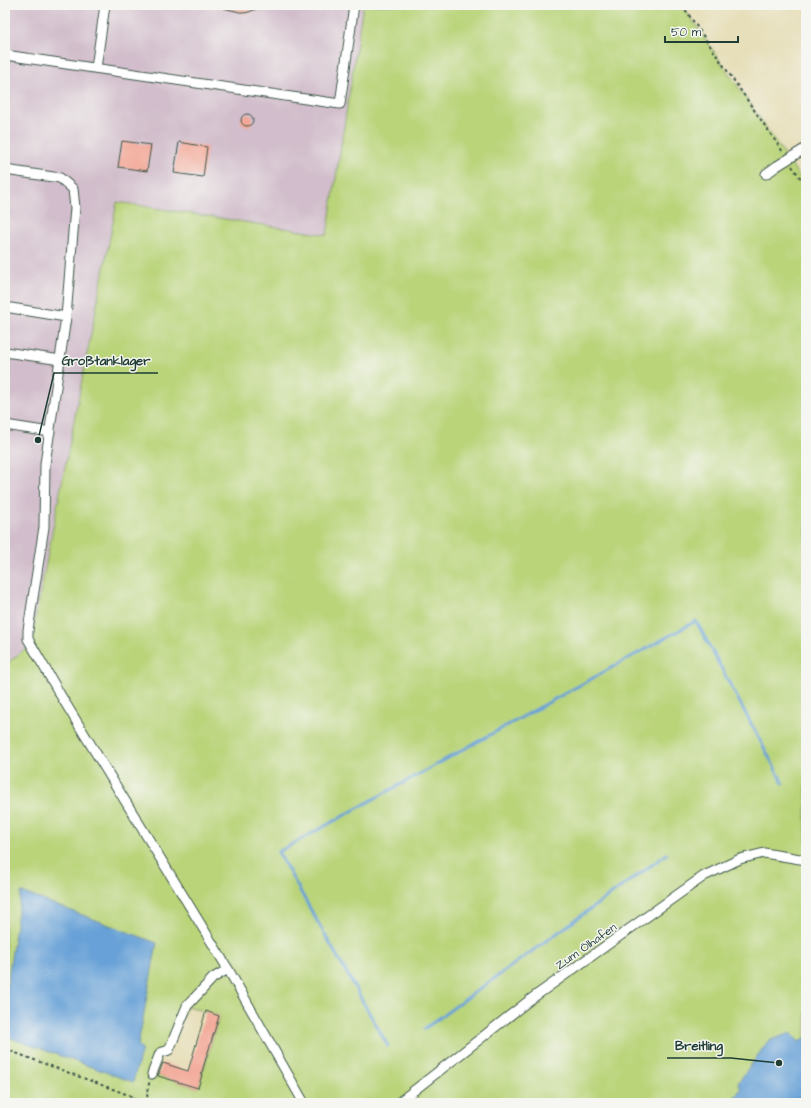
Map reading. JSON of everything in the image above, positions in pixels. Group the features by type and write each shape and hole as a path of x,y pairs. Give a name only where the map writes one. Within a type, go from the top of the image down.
{"street":[{"path":"96,68 105,5"},
{"path":"5,55 340,104 354,5"},
{"path":"766,174 806,148"},
{"path":"5,170 60,178 73,189 75,208 61,360 45,464 44,527 28,630 28,639 61,696 228,969 304,1103"},
{"path":"5,308 66,316"},
{"path":"5,352 61,360"},
{"path":"5,425 50,432"},
{"name":"Zum Ölhafen","path":"398,1103 531,999 704,876 740,859 764,853 806,860"},
{"path":"152,1074 160,1054 169,1050 187,1006 213,978 228,969"}],"path":[{"path":"682,5 784,154"},
{"path":"788,161 806,186"},
{"path":"5,1049 134,1097 134,1103"},
{"path":"149,1103 147,1089 152,1074"}],"shaded area":[{"path":"5,5 363,5 327,235 117,202 30,645 5,665"}],"green space":[{"path":"363,5 682,5 806,186 806,1037 741,1089 730,1103 149,1103 144,1101 145,1103 5,1103 5,665 30,645 117,202 327,235","holes":["187,1006 219,1016 198,1088 152,1074 160,1054 169,1050"]}],"water":[{"path":"21,892 157,943 138,1045 142,1049 133,1082 5,1036 5,998"},
{"path":"791,1033 799,1042 806,1037 806,1103 730,1103 741,1089 738,1083 768,1041"}],"building":[{"path":"223,5 265,5 244,13 223,8"},
{"path":"245,114 249,114 253,120 249,126 245,126 241,122 241,118"},
{"path":"122,141 151,145 147,171 118,167"},
{"path":"179,142 207,147 203,177 174,173"},
{"path":"206,1011 219,1016 198,1088 158,1076 163,1063 188,1071"}],"waterway":[{"path":"388,1046 278,852 696,621 783,783"},
{"path":"424,1029 667,854"}],"place":[{"name":"Großtanklager","path":"38,440"},
{"name":"Breitling","path":"779,1063"}]}
